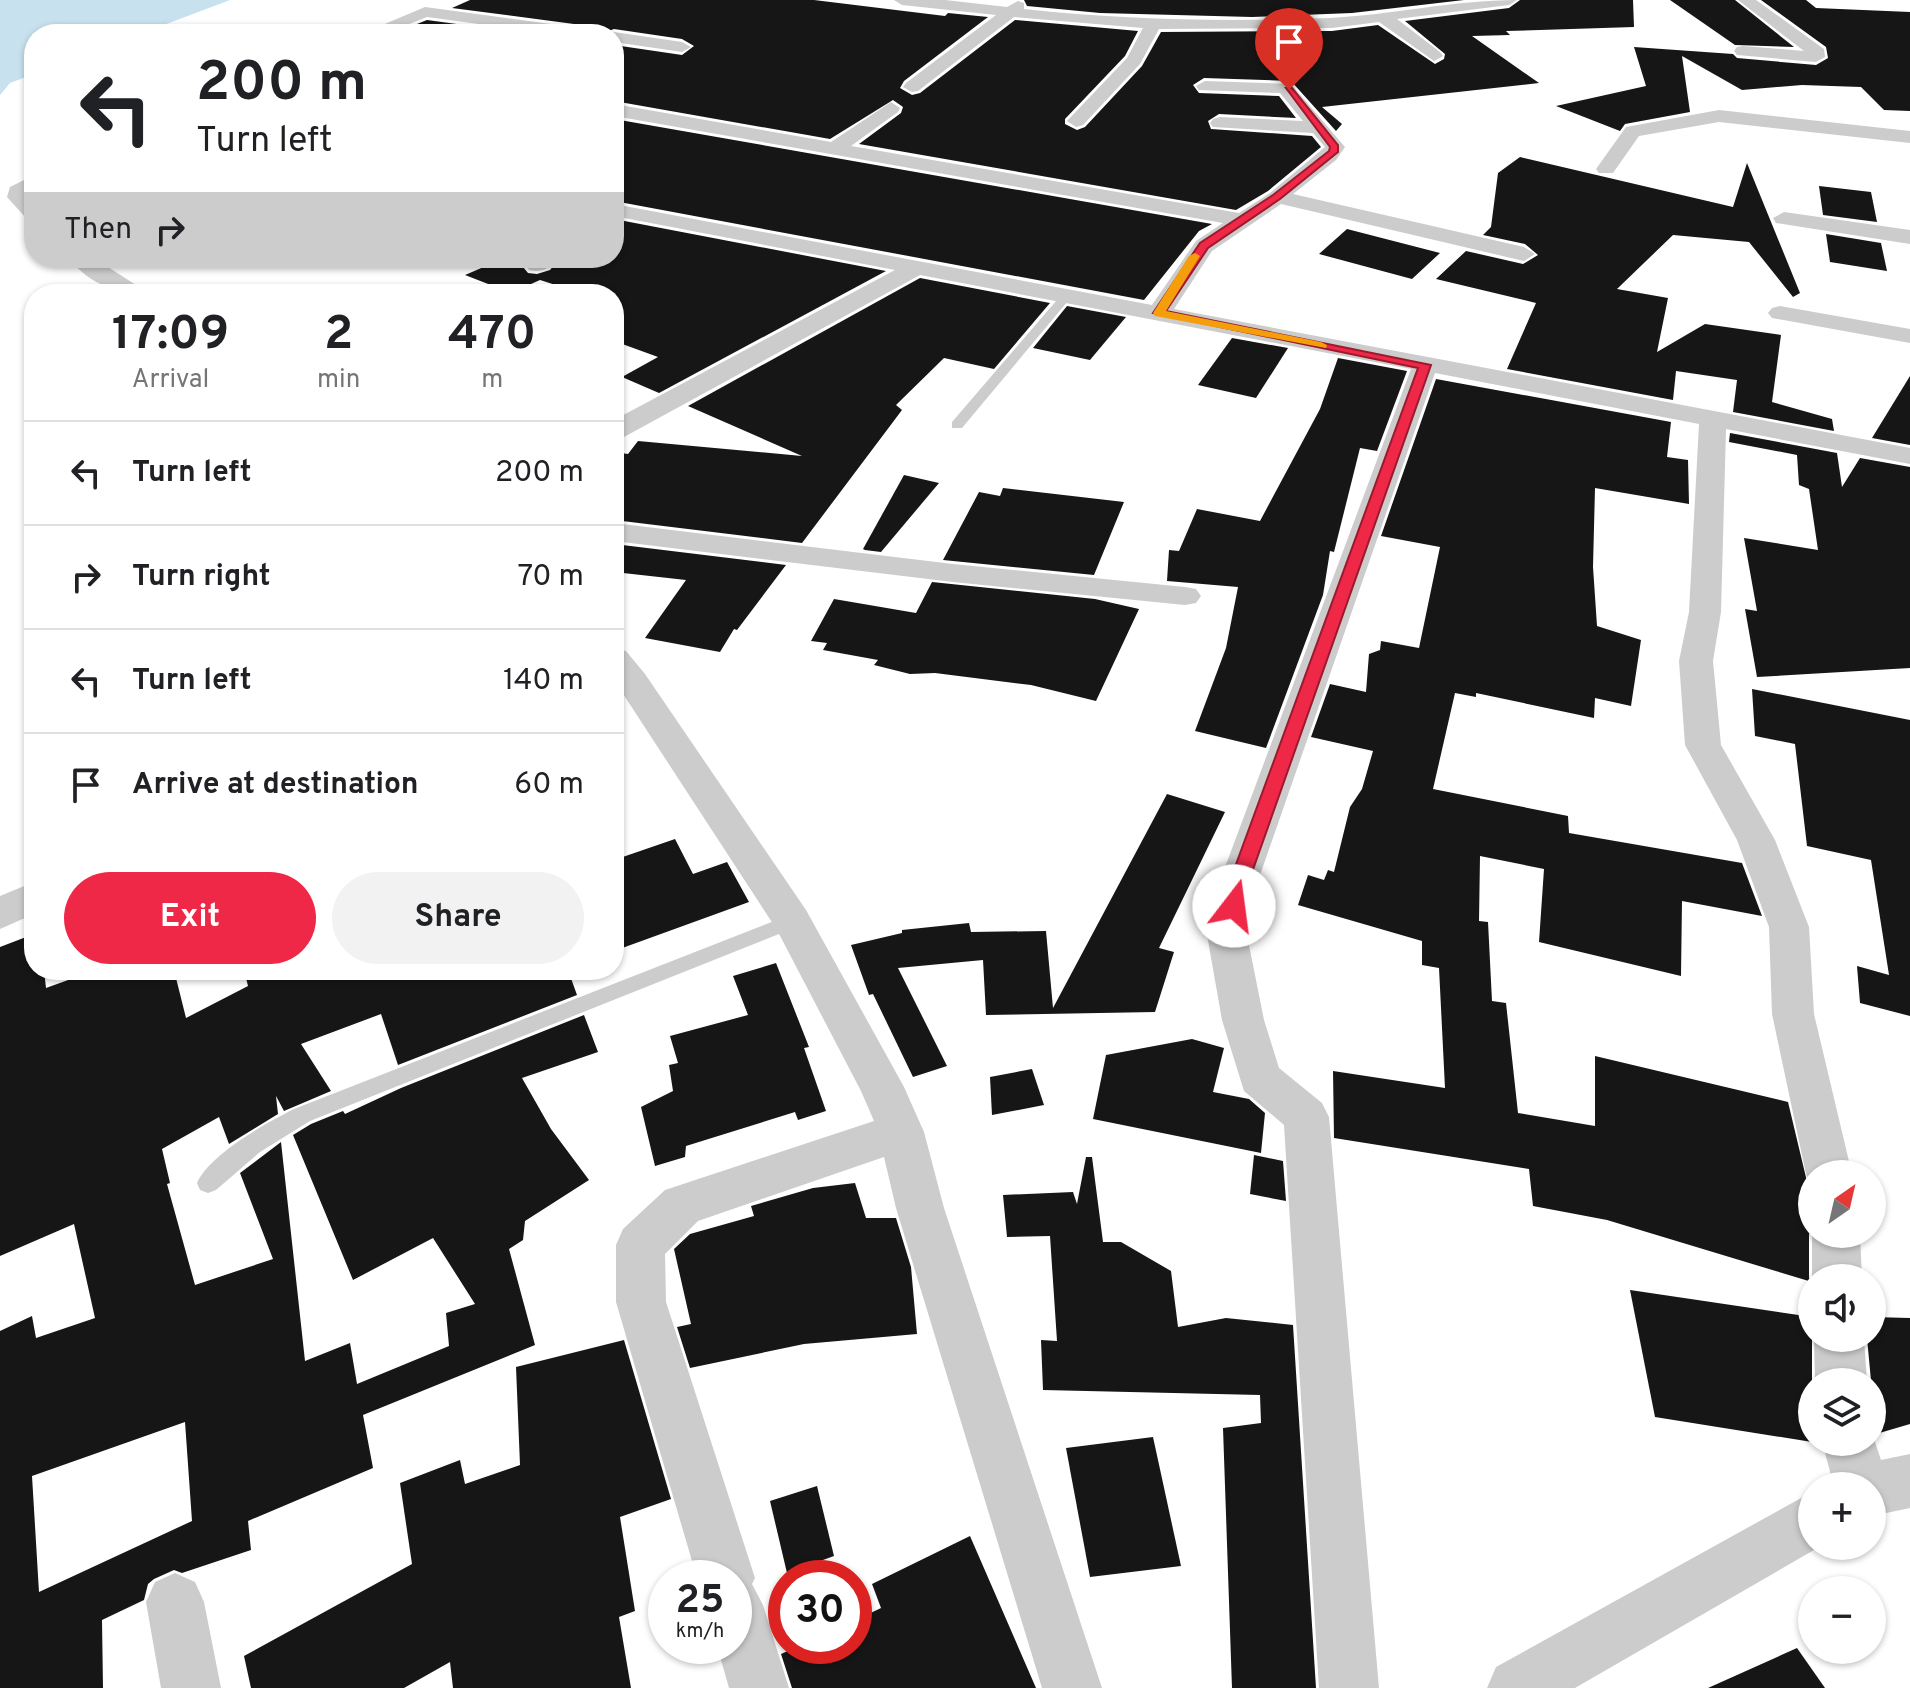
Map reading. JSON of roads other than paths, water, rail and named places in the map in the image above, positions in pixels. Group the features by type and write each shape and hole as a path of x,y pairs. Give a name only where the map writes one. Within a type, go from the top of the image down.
{"street":[{"path":"902,0 1153,24 1332,23 1509,0"},
{"path":"912,87 1007,12 1030,0"},
{"path":"1332,23 1338,0"},
{"path":"1743,51 1805,57 1816,57 1818,53 1746,0"},
{"path":"466,17 492,6"},
{"path":"392,24 417,13 517,24"},
{"path":"1382,16 1434,56"},
{"path":"1076,121 1126,70 1153,24"},
{"path":"624,38 682,47"},
{"path":"1159,313 1204,246 1277,197 1333,152 1335,147 1285,88 1205,86"},
{"path":"834,149 891,108"},
{"path":"624,112 1241,220"},
{"path":"1606,169 1633,131 1711,116 1783,121 1910,137"},
{"path":"1220,123 1321,128"},
{"path":"24,187 17,191 17,197 24,204"},
{"path":"1277,197 1524,254"},
{"path":"624,212 1910,456"},
{"path":"1784,218 1910,237"},
{"path":"624,420 638,405 920,266"},
{"path":"92,268 119,284"},
{"path":"1780,313 1910,336"},
{"path":"1349,1688 1306,1117 1260,1078 1243,1020 1227,935 1240,878 1425,365"},
{"path":"1713,419 1705,612 1696,661 1703,745 1756,840 1789,927 1793,1014 1826,1160"},
{"path":"624,533 953,573 1185,596"},
{"path":"624,682 792,921 882,1087 901,1132 924,1223 1072,1688"},
{"path":"0,914 24,902"},
{"path":"720,1560 641,1302 640,1245 682,1205 901,1132"},
{"path":"1886,1486 1910,1481"},
{"path":"1517,1688 1798,1528"},
{"path":"175,1602 191,1688"},
{"path":"752,1664 759,1688"}],"lane":[{"path":"957,425 1067,295"},
{"path":"208,1183 241,1152 302,1115 792,921"}],"water":[{"path":"0,0 230,0 166,24 24,24 24,78 10,83 0,95"}]}
